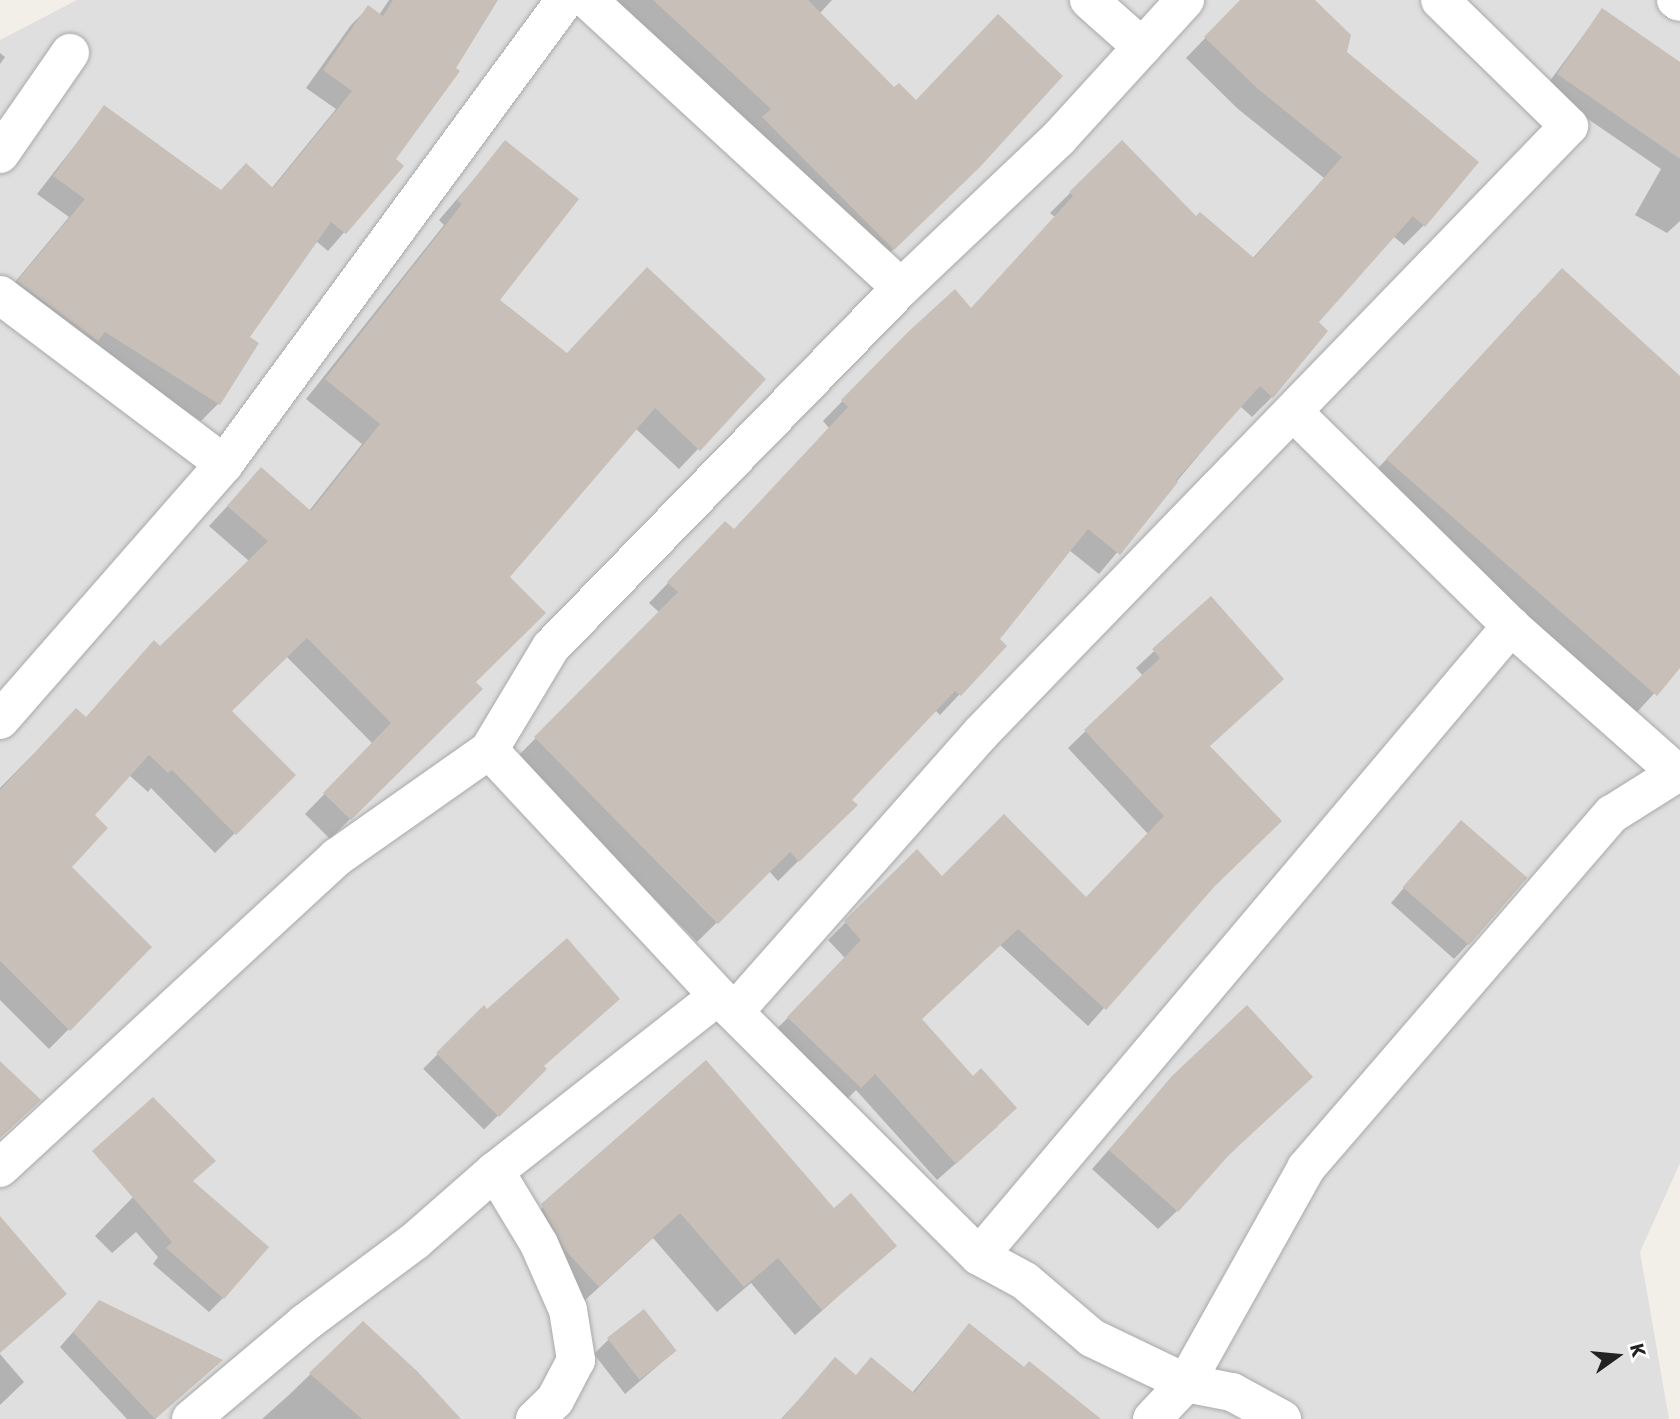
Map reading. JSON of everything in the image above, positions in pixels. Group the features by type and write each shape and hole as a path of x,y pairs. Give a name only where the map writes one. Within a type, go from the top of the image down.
{"street":[{"path":"0,720 224,464 565,0"},
{"path":"588,0 901,288"},
{"path":"1089,0 1142,47"},
{"path":"0,1168 337,857 489,750 551,647 901,288 1059,138 1185,0"},
{"path":"191,1419 305,1323 415,1241 495,1171 727,1003 981,733 1569,126 1440,0"},
{"path":"0,154 70,53"},
{"path":"0,295 224,464"},
{"path":"1152,1419 1186,1383 1306,1168 1612,814 1678,770 1511,626 1293,412"},
{"path":"979,1256 1511,626"},
{"path":"489,750 727,1003 979,1256 1025,1281 1092,1338 1186,1383 1232,1392 1282,1419"},
{"path":"495,1171 539,1244 568,1310 576,1360 555,1400 535,1419"}],"shaded area":[{"path":"77,0 1680,0 1680,1163 1640,1252 1669,1419 0,1419 0,40"}],"building":[{"path":"393,0 498,0 456,68 460,71 396,159 404,166 346,234 331,222 250,337 259,343 220,405 105,332 98,341 17,281 85,199 53,176 104,105 221,190 246,163 273,188 352,91 323,70 368,5 383,16"},
{"path":"653,0 808,0 894,87 899,83 916,100 998,14 1063,76 980,167 894,250 762,117 771,109"},
{"path":"1240,0 1315,0 1351,35 1347,52 1479,162 1425,227 1413,216 1319,322 1328,331 1273,398 1260,386 1176,480 1178,482 1120,555 1088,529 1000,639 1007,646 961,696 955,691 852,800 858,805 799,862 790,852 718,924 534,737 678,592 667,582 725,521 734,529 848,407 841,400 955,289 971,308 1073,196 1069,192 1122,140 1196,216 1200,212 1254,258 1342,157 1258,89 1204,37"},
{"path":"1602,8 1680,62 1680,159 1557,74"},
{"path":"505,140 579,199 500,300 567,353 647,267 766,379 700,451 655,408 510,577 546,613 476,682 483,689 351,820 323,793 391,723 307,638 232,711 296,775 236,835 172,770 168,773 149,755 95,815 108,828 72,867 152,947 70,1031 0,961 0,790 76,708 86,717 154,640 160,646 268,541 227,506 261,467 311,511 380,424 325,379 462,204 457,200"},
{"path":"1562,268 1680,376 1680,668 1657,696 1386,459"},
{"path":"1211,596 1284,679 1210,746 1282,821 1215,886 1106,1010 1018,929 922,1019 973,1076 981,1068 1017,1108 956,1164 875,1074 861,1088 787,1017 861,940 844,921 917,849 942,876 1004,814 1086,897 1164,816 1084,730 1160,658 1152,649"},
{"path":"1461,820 1527,878 1469,945 1403,887"},
{"path":"567,938 620,999 544,1066 547,1069 499,1117 436,1053 484,1005 487,1009"},
{"path":"1247,1005 1313,1077 1229,1155 1178,1212 1109,1150 1172,1076"},
{"path":"706,1060 834,1208 851,1193 897,1246 822,1310 778,1258 744,1287 680,1213 599,1287 565,1250 541,1204"},
{"path":"0,1061 41,1100 0,1138"},
{"path":"153,1097 216,1161 193,1181 269,1247 224,1299 166,1248 172,1242 92,1151"},
{"path":"0,1216 67,1294 0,1353"},
{"path":"99,1300 223,1360 155,1419 73,1332"},
{"path":"644,1309 677,1351 640,1380 607,1338"},
{"path":"363,1321 418,1372 461,1419 362,1419 309,1373"},
{"path":"969,1323 1024,1367 1029,1361 1101,1419 782,1419 835,1357 856,1375 871,1357 914,1393"}]}
